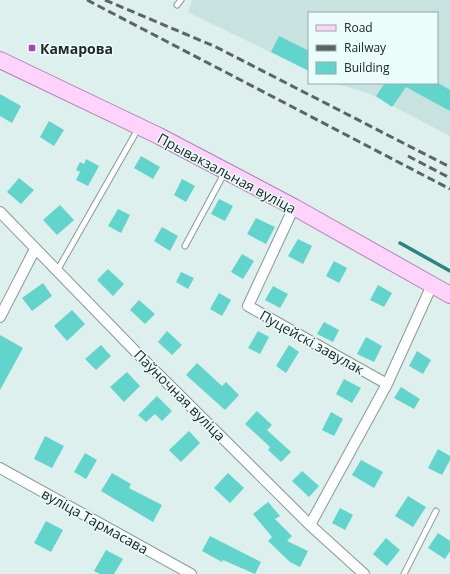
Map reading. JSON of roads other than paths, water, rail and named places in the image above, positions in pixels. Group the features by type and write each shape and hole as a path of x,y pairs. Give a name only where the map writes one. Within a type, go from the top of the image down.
{"main road":[{"name":"Прывакзальная вуліца","path":"0,60 139,127 294,207 450,295"}],"street":[{"name":"Пуцейскі завулак","path":"294,207 248,306 387,384"},
{"name":"Паўночная вуліца","path":"0,212 310,525 364,574"},
{"path":"0,317 35,249"},
{"path":"310,525 387,384 432,285"},
{"name":"вуліца Тармасава","path":"0,468 191,574"}],"lane":[{"path":"177,5 181,0"},
{"path":"57,271 139,127"},
{"path":"185,246 225,171"},
{"path":"404,574 436,511"}],"waterway":[{"path":"400,243 450,271"}],"railway":[{"path":"87,0 450,189"},
{"path":"105,0 216,47 450,167"},
{"path":"408,156 450,178"}],"place":[{"name":"Камарова","path":"32,48"}]}
